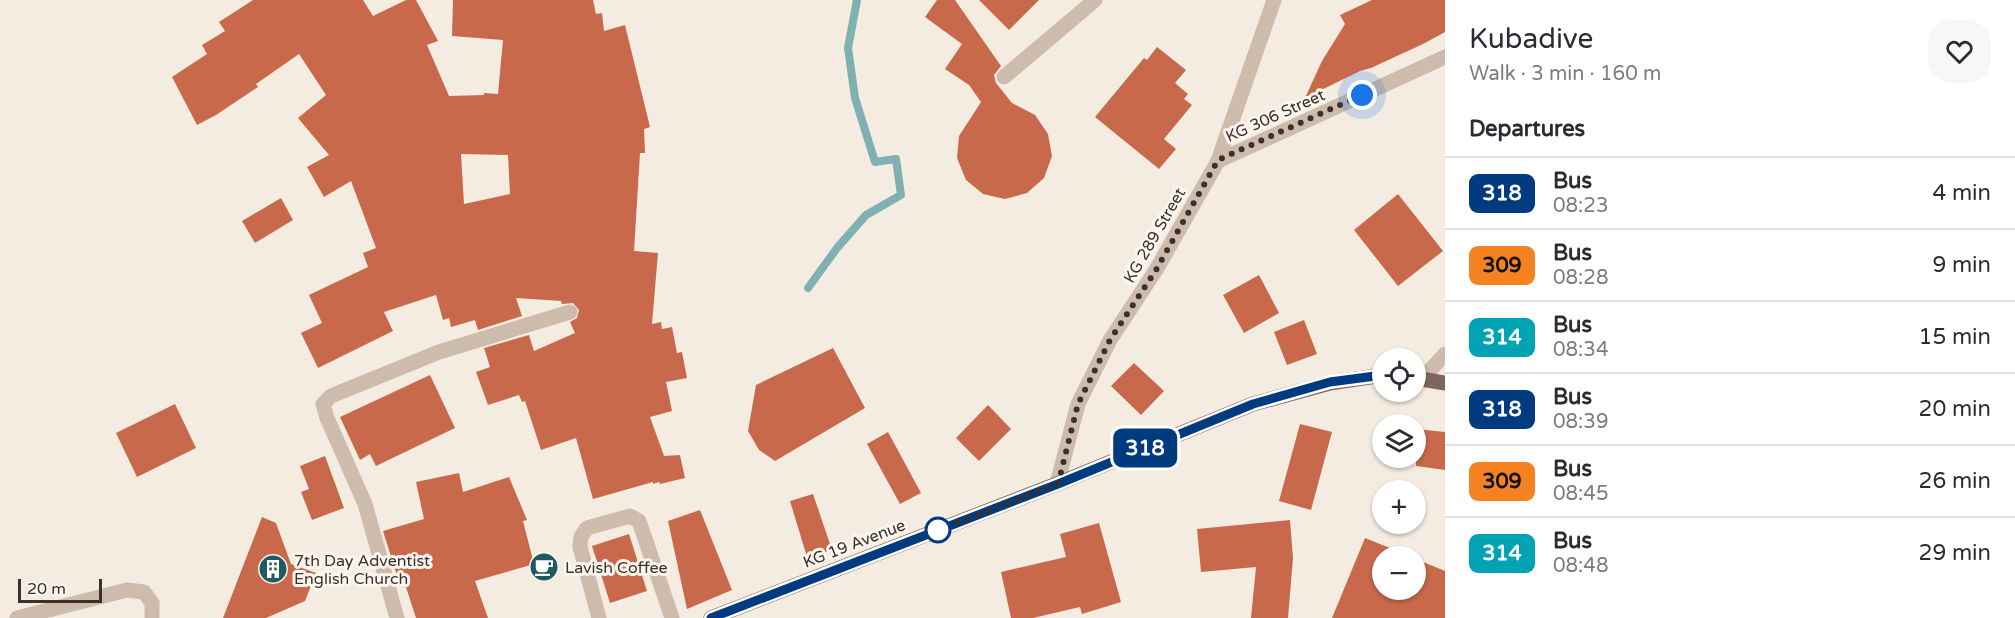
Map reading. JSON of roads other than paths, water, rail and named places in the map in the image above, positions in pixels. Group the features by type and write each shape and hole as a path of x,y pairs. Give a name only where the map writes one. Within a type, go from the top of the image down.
{"main road":[{"name":"KG 19 Avenue","path":"711,618 1058,484 1253,404 1330,382 1372,376"},
{"path":"1426,379 1445,383"}],"street":[{"path":"1004,77 1095,0"},
{"name":"KG 289 Street","path":"1058,484 1078,404 1110,340 1156,270 1218,160 1274,0"},
{"name":"KG 306 Street","path":"1218,160 1445,57"},
{"path":"397,618 364,504 323,404 331,396 439,352 570,312"},
{"path":"1426,372 1445,354"},
{"path":"599,618 580,547 581,537 587,528 630,516 639,521 672,618"},
{"path":"16,618 127,590 144,592 152,603 152,618"}],"waterway":[{"path":"808,288 837,248 866,215 901,195 896,159 875,162 855,98 848,48 857,0"}],"place":[{"name":"Lavish Coffee","path":"544,567"},
{"name":"7th Day Adventist English Church","path":"273,569"}]}
